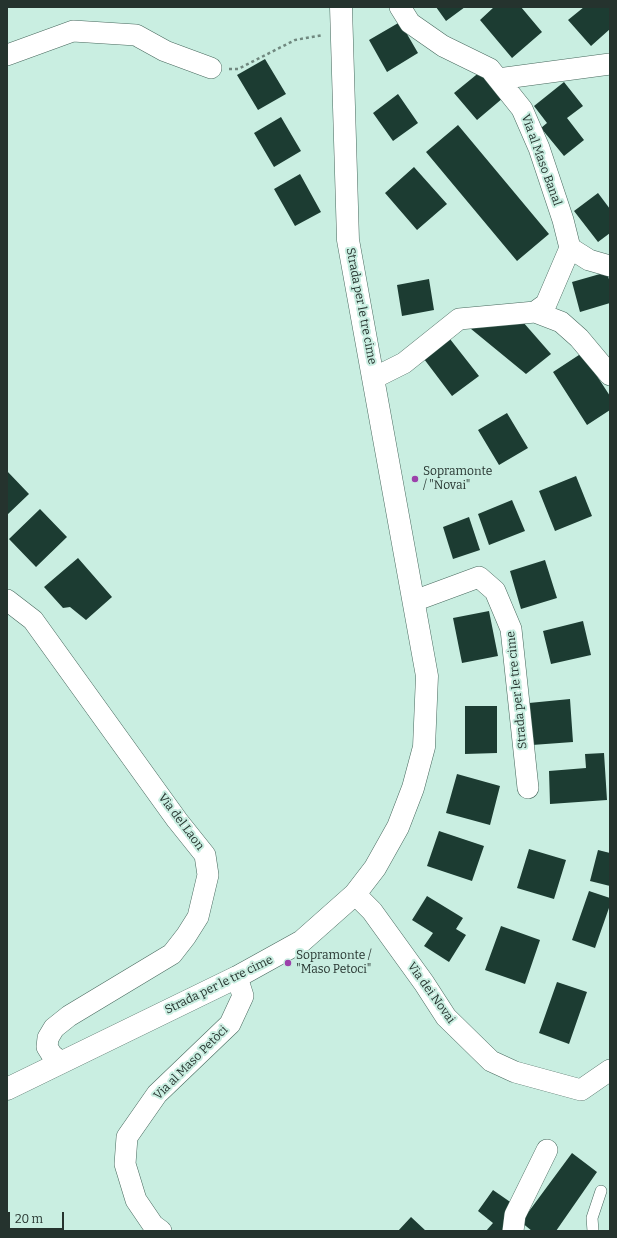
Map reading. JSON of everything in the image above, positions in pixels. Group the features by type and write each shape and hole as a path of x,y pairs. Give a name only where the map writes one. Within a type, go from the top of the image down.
{"main road":[{"name":"Strada per le tre cime","path":"7,1089 237,977 302,941 355,894 375,868 398,827 413,788 424,747 427,676 348,240 341,7"}],"street":[{"name":"Via al Maso Banal","path":"400,7 410,23 443,46 490,69 522,109 539,148 570,248"},
{"path":"7,55 73,31 136,35 165,51 211,68"},
{"path":"498,79 610,64"},
{"path":"535,312 546,304 570,248 589,260 610,266"},
{"path":"374,378 404,363 459,319 535,312 561,322 579,338 610,375"},
{"name":"Strada per le tre cime","path":"414,602 479,577 495,591 511,629 528,788"},
{"name":"Via del Laon","path":"7,600 33,620 177,820 206,855 208,875 206,889 198,917 186,936 172,954 69,1016 54,1028 48,1038 47,1047 52,1055 61,1062"},
{"name":"Via dei Novai","path":"355,894 372,911 424,983 446,1017 491,1061 515,1072 581,1090 610,1070"},
{"name":"Via al Maso Petòci","path":"161,1231 153,1225 136,1200 125,1164 127,1137 157,1094 230,1024 243,996 237,977"},
{"path":"513,1231 516,1215 547,1150"}],"lane":[{"path":"594,1231 592,1218 601,1191"}],"path":[{"path":"211,68 238,69 296,40 342,31"}],"building":[{"path":"436,7 465,7 446,21"},
{"path":"494,7 521,7 542,32 512,58 480,20"},
{"path":"584,7 610,7 610,29 591,46 568,20"},
{"path":"400,22 418,53 387,72 369,40"},
{"path":"265,59 286,94 258,110 237,75"},
{"path":"481,71 503,98 477,120 454,93"},
{"path":"564,82 583,106 567,118 584,140 564,156 541,128 547,123 534,106"},
{"path":"398,94 418,123 393,141 373,113"},
{"path":"281,117 301,151 274,167 254,133"},
{"path":"458,125 549,234 517,261 426,152"},
{"path":"414,167 447,204 417,230 385,193"},
{"path":"300,174 321,212 295,226 274,189"},
{"path":"598,193 610,209 610,233 598,242 574,211"},
{"path":"607,272 610,283 610,303 580,312 572,282"},
{"path":"429,279 434,310 402,316 397,285"},
{"path":"523,322 551,354 526,374 465,324"},
{"path":"450,339 479,376 452,396 424,359"},
{"path":"582,353 610,396 610,410 587,425 553,372"},
{"path":"507,413 528,448 499,465 478,430"},
{"path":"7,471 29,494 7,515"},
{"path":"576,476 592,516 555,531 539,491"},
{"path":"512,500 525,531 489,545 478,514"},
{"path":"40,509 67,537 36,567 9,539"},
{"path":"469,517 480,550 453,559 443,527"},
{"path":"78,558 112,597 86,620 70,607 63,608 44,587"},
{"path":"545,560 557,598 521,609 510,571"},
{"path":"489,611 498,656 462,663 453,618"},
{"path":"583,621 591,655 551,664 543,631"},
{"path":"570,699 573,742 532,745 529,703"},
{"path":"465,706 497,706 497,753 465,754"},
{"path":"604,753 607,800 550,804 549,771 586,768 585,754"},
{"path":"457,774 500,786 490,825 446,813"},
{"path":"439,831 484,846 472,881 427,866"},
{"path":"529,849 566,860 554,899 517,888"},
{"path":"598,850 610,853 610,886 590,881"},
{"path":"589,891 610,898 610,905 595,948 572,940"},
{"path":"427,896 463,918 456,929 466,935 449,962 424,946 433,933 412,920"},
{"path":"501,926 540,940 525,984 485,970"},
{"path":"557,982 587,992 569,1044 539,1033"},
{"path":"572,1153 597,1172 556,1231 532,1231 521,1222"},
{"path":"493,1190 516,1206 509,1231 486,1231 493,1223 478,1211"},
{"path":"411,1217 426,1231 398,1231"}],"place":[{"name":"Sopramonte / \"Novai\"","path":"415,479"},
{"name":"Sopramonte / \"Maso Petoci\"","path":"288,963"}]}
